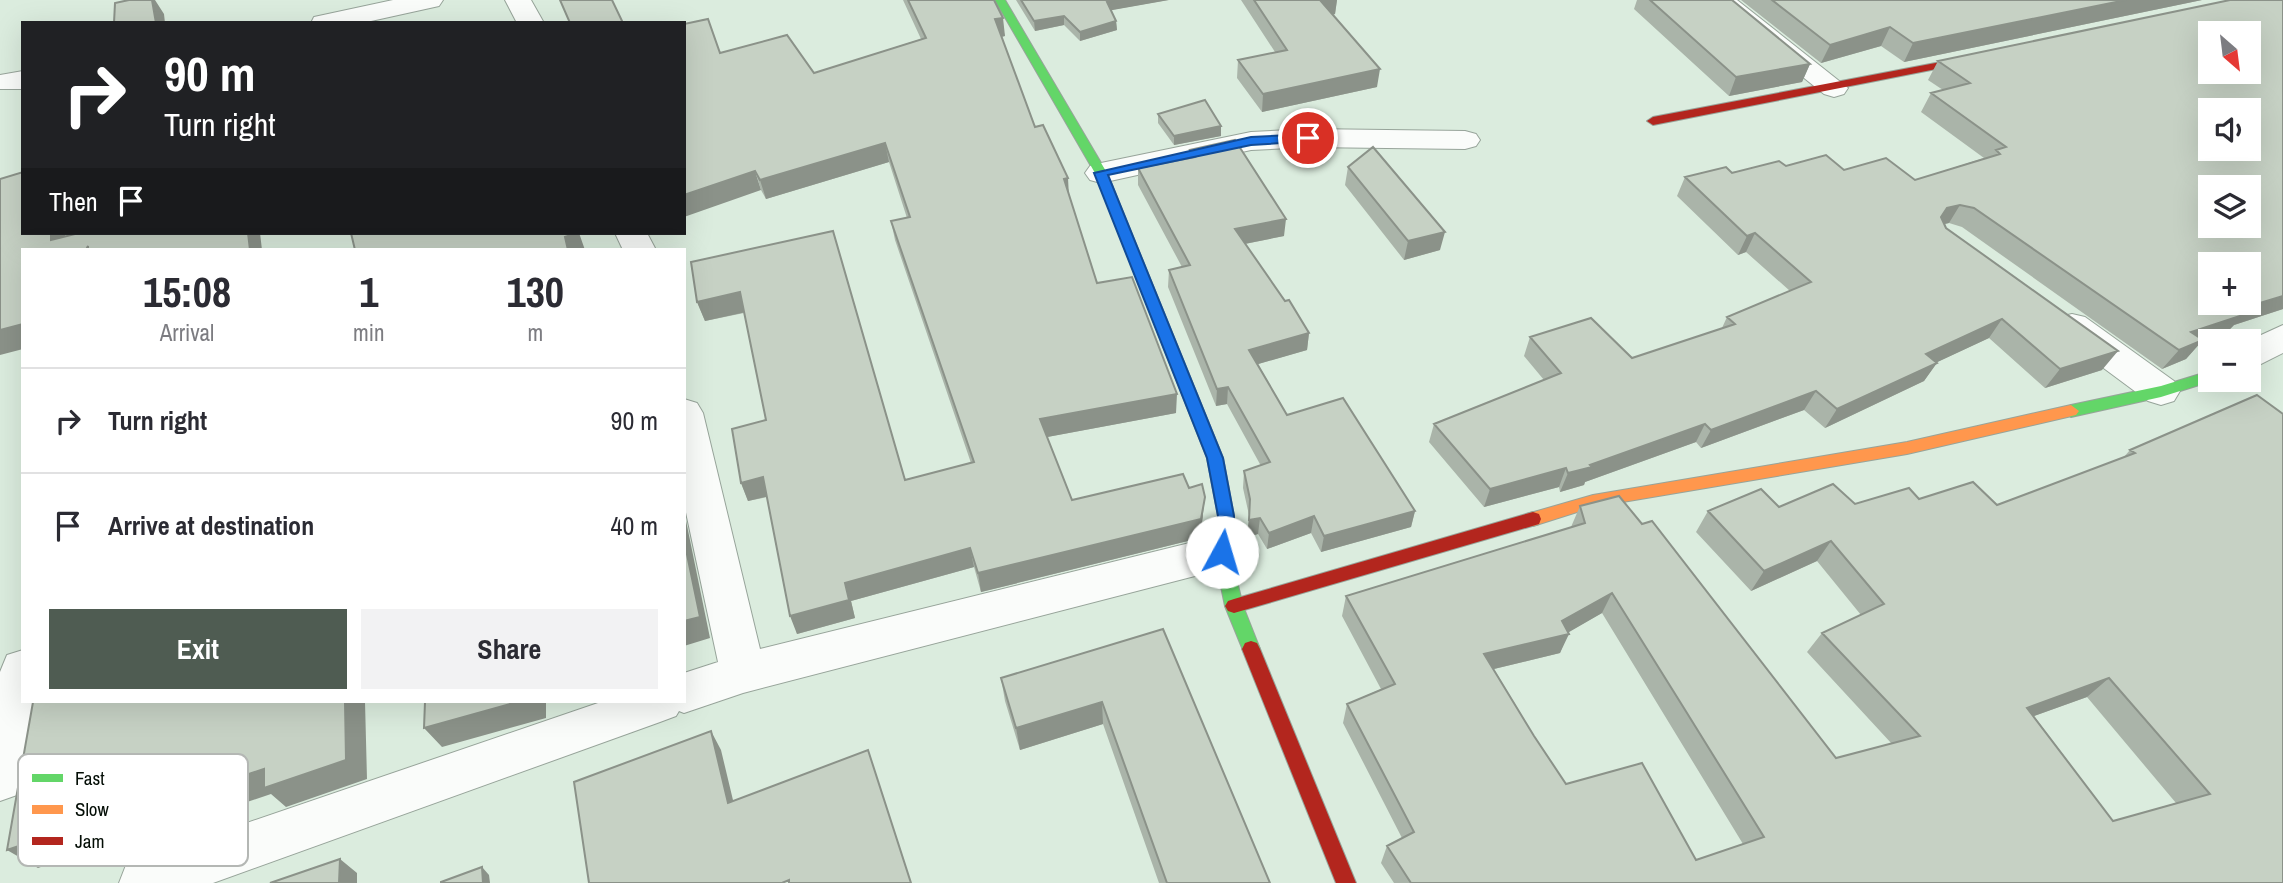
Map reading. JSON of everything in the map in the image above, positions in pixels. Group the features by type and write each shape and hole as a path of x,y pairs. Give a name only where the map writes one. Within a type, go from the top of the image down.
{"street":[{"path":"333,21 430,0"},
{"path":"517,0 530,21"},
{"path":"1000,0 1101,173 1215,458 1226,516 1222,552 1234,607 1346,883"},
{"path":"1720,0 1834,88"},
{"path":"1653,121 1834,88 2010,51"},
{"path":"1101,173 1251,141 1308,138 1465,140"},
{"path":"2049,310 2161,391"},
{"path":"2261,350 2283,337"},
{"path":"1234,607 1593,501 1907,448 2161,391 2198,380"},
{"path":"686,422 743,673"},
{"path":"686,692 743,673 1222,552"},
{"path":"0,779 21,678"},
{"path":"248,847 657,703"},
{"path":"144,883 192,866"}],"building":[{"path":"152,0 156,21 114,21 115,3"},
{"path":"560,0 612,0 622,21 569,21"},
{"path":"908,0 994,0 1003,18 995,19 1035,127 1043,125 1068,178 1064,179 1097,283 1132,277 1177,394 1040,419 1072,500 1183,474 1189,488 1202,484 1205,497 1201,519 978,573 970,548 845,583 849,600 790,616 763,477 741,483 732,429 766,420 740,292 697,302 691,262 833,231 905,480 974,462 891,221 910,217 885,143 760,180 755,171 686,194 686,24 708,19 720,53 787,35 814,73 926,38"},
{"path":"1021,0 1116,0 1107,2 1116,21 1080,32 1064,16 1034,21"},
{"path":"1254,0 1320,0 1380,69 1263,94 1238,60 1287,50"},
{"path":"1650,0 1732,0 1810,64 1736,77"},
{"path":"1772,0 2126,0 1913,43 1890,27 1830,45"},
{"path":"2230,0 2283,0 2283,296 2261,303 2261,252 2198,252 2198,315 2243,315 2191,332 2198,337 2198,342 2179,350 1974,208 1960,205 1947,208 1941,217 1946,228 2118,351 2060,369 2002,319 1926,354 1937,363 1837,409 1816,391 1711,430 1705,424 1590,465 1592,467 1568,473 1566,468 1490,489 1434,424 1561,373 1530,337 1591,318 1632,358 1735,324 1727,317 1811,282 1755,233 1747,236 1685,177 1726,167 1732,173 1779,161 1786,166 1826,155 1844,170 1886,158 1915,180 2000,154 1996,150 2006,147 1931,93 1970,83 1938,61"},
{"path":"1205,100 1221,126 1174,136 1158,114"},
{"path":"1235,140 1286,219 1235,229 1285,301 1289,300 1309,333 1249,350 1287,415 1343,398 1415,511 1324,536 1314,516 1269,533 1260,518 1249,520 1250,499 1244,471 1270,462 1228,387 1217,389 1169,270 1190,265 1138,168 1195,157 1190,150"},
{"path":"1373,147 1445,232 1408,241 1348,167"},
{"path":"21,173 21,235 51,235 51,240 71,235 248,235 250,248 21,248 21,325 0,330 0,179"},
{"path":"351,235 571,235 565,237 568,248 355,248"},
{"path":"2257,395 2283,414 2283,883 1411,883 1387,846 1414,832 1347,704 1395,684 1346,596 1585,523 1580,506 1619,496 1642,524 1652,521 1836,758 1920,736 1822,633 1884,604 1831,541 1764,571 1708,511 1761,489 1779,507 1833,484 1855,504 1909,488 1919,499 1973,482 1997,505 2135,453 2130,450","holes":["1612,593 1682,705 1764,837 1696,860 1642,763 1566,784 1534,736 1484,654 1569,634 1562,621","2109,678 2210,794 2113,821 2027,708"]},
{"path":"686,550 700,617 686,620"},
{"path":"1163,629 1270,883 1167,883 1102,702 1016,728 1001,678"},
{"path":"33,703 345,703 346,760 264,788 264,769 248,774 248,754 24,754"},
{"path":"425,703 513,703 424,728"},
{"path":"711,731 728,803 868,750 911,883 789,883 789,880 782,883 589,883 574,782"},
{"path":"18,787 18,846 7,850"},
{"path":"340,859 339,883 270,883"},
{"path":"482,867 483,883 441,883 441,882"}],"traffic: fast":[{"path":"1000,0 1101,173 1215,458 1226,516 1222,552 1234,606 1251,649"},
{"path":"2071,411 2161,391 2198,380"}],"traffic: slow":[{"path":"1533,519 1593,501 1907,448 2071,411"}],"traffic: jam":[{"path":"1653,121 1988,56"},
{"path":"1234,606 1533,519"},
{"path":"1251,649 1346,883"}],"route":[{"path":"1222,552 1226,516 1215,458 1101,173 1251,141 1308,138"}]}
